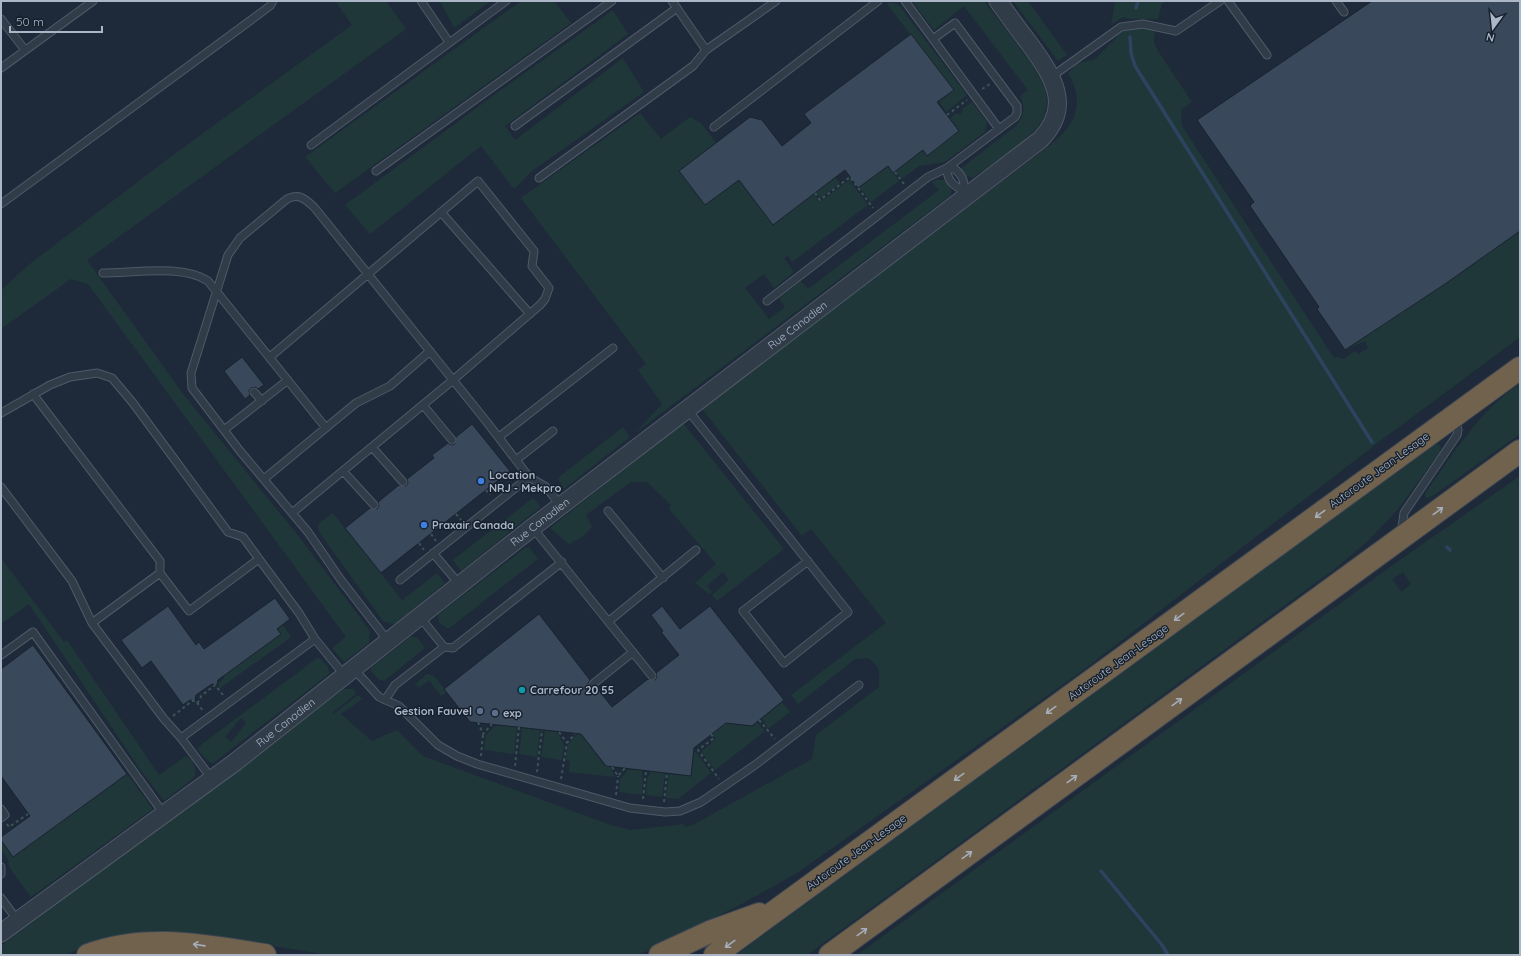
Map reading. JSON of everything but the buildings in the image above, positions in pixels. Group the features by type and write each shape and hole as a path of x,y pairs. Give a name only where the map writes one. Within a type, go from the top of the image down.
{"highway":[{"path":"1453,416 1520,358"},
{"name":"Autoroute Jean-Lesage","path":"715,955 1520,368"},
{"path":"830,955 1520,451"},
{"path":"660,955 712,931 784,904"},
{"path":"88,955 124,944 166,942 265,955"}],"street":[{"path":"998,1 1043,63 1051,77"},
{"name":"Rue Canadien","path":"1,933 212,779 533,527 965,194 1034,146 1046,134 1055,119 1058,96 1051,77"}],"lane":[{"path":"1,68 93,1"},
{"path":"1,204 264,11 273,1"},
{"path":"421,1 449,42"},
{"path":"311,146 506,1"},
{"path":"376,171 612,1"},
{"path":"672,1 706,50"},
{"path":"539,178 693,66 706,50 776,1"},
{"path":"714,127 878,1"},
{"path":"905,1 999,129"},
{"path":"1051,77 1121,27 1143,24 1176,31 1220,1"},
{"path":"1228,1 1267,56"},
{"path":"1336,1 1344,12"},
{"path":"515,126 677,8"},
{"path":"1,19 25,50"},
{"path":"767,301 934,173 947,168 1015,117 1017,113 1017,106 955,23 933,39"},
{"path":"947,168 955,169 963,180 965,194"},
{"path":"947,168 947,177 954,186 965,194"},
{"path":"270,357 478,181 534,251 532,266 549,288 545,299 530,314 453,380 292,513"},
{"path":"389,641 341,580 308,532 224,430 192,388 191,373 224,264 240,238 287,199 294,196 300,196 314,207 499,437 529,477 546,487 561,506"},
{"path":"441,212 530,314"},
{"path":"104,273 182,272 204,278 216,290 326,428"},
{"path":"499,437 613,348"},
{"path":"264,479 356,403 390,386 430,351"},
{"path":"1,413 34,394 70,377 88,373 97,373 112,378 133,403 228,532 243,538 299,613 315,639 349,672 385,700 399,706 438,745 457,756 536,781 642,810 669,812 689,808 716,792 756,765 859,685"},
{"path":"224,430 288,380"},
{"path":"254,392 262,401"},
{"path":"34,394 160,561 160,573 188,611 259,559"},
{"path":"423,405 452,440"},
{"path":"687,409 808,561 848,612 784,663 743,611 808,561"},
{"path":"1406,534 1402,527 1404,513 1457,434 1457,423 1453,416"},
{"path":"516,460 553,432"},
{"path":"372,447 403,482"},
{"path":"343,471 374,505"},
{"path":"400,580 529,477"},
{"path":"1,487 72,581 92,623 164,719 181,738 212,779"},
{"path":"608,511 663,578"},
{"path":"533,527 652,676"},
{"path":"609,621 696,550"},
{"path":"433,553 460,585"},
{"path":"419,617 444,647 453,648 562,562"},
{"path":"92,623 160,573"},
{"path":"1,655 33,632 165,814"},
{"path":"181,738 315,639"},
{"path":"385,700 395,685 444,647"},
{"path":"593,684 633,652"},
{"path":"1,809 5,815 1,818"},
{"path":"1,867 1,874"},
{"path":"1,898 18,921"}],"path":[{"path":"947,115 970,98"},
{"path":"895,172 901,180"},
{"path":"815,193 820,200 850,177 870,204"},
{"path":"183,709 192,701 198,704 201,696 215,685 219,689"},
{"path":"759,720 767,729"},
{"path":"478,722 484,734"},
{"path":"482,750 484,734 492,724"},
{"path":"516,754 519,727"},
{"path":"536,781 542,730"},
{"path":"559,732 566,744"},
{"path":"560,788 566,744 575,734"},
{"path":"698,750 714,738 711,734"},
{"path":"694,748 698,750 714,771"},
{"path":"612,766 618,776"},
{"path":"616,791 618,776 625,768"},
{"path":"644,795 646,771"},
{"path":"665,797 667,773"},
{"path":"9,827 28,814"}],"green space":[{"path":"335,1 386,1 406,29 87,260 183,394 300,538 370,631 369,643 344,662 332,648 346,637 88,284 71,279 1,329 1,290 31,263 169,158 352,25"},
{"path":"440,1 491,1 454,28"},
{"path":"521,1 554,1 571,23 335,193 305,157"},
{"path":"912,1 984,1 1019,46 1037,73 1046,92 1046,109 1039,125 1017,146 973,178 964,175 960,169 1016,126 1021,119 1023,112 1023,104 1020,96 1028,90 964,6 934,30"},
{"path":"1013,1 1028,1 1067,55 1058,61"},
{"path":"1115,1 1165,1 1162,4 1158,19 1131,19 1123,17 1111,25"},
{"path":"890,2 899,5 967,95 946,112 939,101 953,90 887,4"},
{"path":"613,10 628,34 505,126 515,140 623,58 644,92 532,171 514,189 481,146 370,234 345,205 494,95"},
{"path":"1142,28 1155,30 1154,43 1158,51 1192,102 1181,110 1182,126 1334,358 1337,357 1344,359 1355,351 1358,354 1368,348 1365,341 1345,350 1520,231 1520,337 1380,441 1082,671 797,873 740,905 645,952 636,955 329,955 211,936 174,932 145,932 102,940 64,955 1,955 1,946 344,689 354,689 356,694 332,713 333,714 358,695 362,699 341,714 372,741 397,730 423,756 608,824 630,830 684,824 685,827 693,825 812,759 816,735 879,687 879,671 876,665 868,658 855,659 798,704 791,695 886,623 811,529 802,536 702,409 1054,142 1069,126 1076,110 1076,93 1068,73 1078,63 1094,60 1122,32"},
{"path":"972,102 987,122 985,132 945,162 919,166 902,179 896,171 923,150 927,155 959,131 950,118 957,113 959,115 963,111 962,109"},
{"path":"640,113 661,139 690,117 701,123 716,143 680,171 705,205 739,180 773,224 814,194 820,202 849,180 868,205 792,262 788,256 784,258 794,272 774,288 764,274 745,288 769,319 785,307 779,298 801,281 808,289 939,190 932,182 936,180 944,180 951,188 951,195 635,433 662,404 638,370 646,364 521,198"},
{"path":"888,166 899,181 871,202 859,187"},
{"path":"835,177 840,183 821,198 816,192"},
{"path":"1520,383 1520,434 1434,495 1428,498 1425,497 1426,492 1468,433 1491,407"},
{"path":"683,423 784,549 717,601 712,595 729,580 723,572 707,586 712,592 709,594 695,583 716,564 669,509 671,505 647,482 631,482 586,515 592,527 582,537 569,544 550,528"},
{"path":"623,427 630,437 564,489 558,479 559,477"},
{"path":"1437,444 1441,447 1440,452 1398,509 1369,540 1336,568 807,955 736,955 1430,448"},
{"path":"1520,476 1520,955 857,955 1397,562","holes":["1403,572 1411,584 1402,592 1392,579"]},
{"path":"533,498 540,506 538,509 461,571 453,560"},
{"path":"333,513 402,600 437,573 445,583 396,623 392,624 383,621 319,532 318,524"},
{"path":"529,547 538,559 448,629 439,622 438,615 525,548"},
{"path":"1,558 64,642 67,640 159,775 186,756 192,762 195,768 195,777 164,801 137,765 29,604 1,624"},
{"path":"283,625 291,637 290,638 220,688 218,684 224,678 224,675 280,633 277,629"},
{"path":"410,637 418,638 425,648 384,681 378,679 371,671 371,668"},
{"path":"320,658 328,667 329,674 212,764 200,753 198,748 202,744 316,659","holes":["241,718 246,723 231,742 225,737"]},
{"path":"427,674 434,676 447,692 441,696 429,680 419,688 415,684"},
{"path":"782,702 790,712 768,729 762,718"},
{"path":"757,722 765,731 715,770 701,752 716,739 712,733 726,723 752,726"},
{"path":"496,725 517,727 514,754 484,750 486,735"},
{"path":"522,728 540,730 537,757 519,754"},
{"path":"545,730 557,732 564,745 562,760 541,757"},
{"path":"577,734 581,734 605,766 610,766 615,777 569,772 570,761 566,760 568,745"},
{"path":"693,752 697,753 711,773 678,799 666,798 669,774 691,776"},
{"path":"629,769 642,770 642,795 619,792 620,779"},
{"path":"651,771 665,773 662,797 646,795 647,780"},
{"path":"127,774 153,809 31,897 9,867 8,859 1,850 1,840 13,856"}],"waterway":[{"path":"1136,8 1138,1"},
{"path":"1130,37 1131,53 1135,66 1372,442"},
{"path":"1447,547 1450,550"},
{"path":"1101,871 1162,945 1168,955"}],"place":[{"name":"Location NRJ - Mekpro","path":"481,481"},
{"name":"Praxair Canada","path":"424,525"},
{"name":"Carrefour 20 55","path":"522,690"},
{"name":"Gestion Fauvel","path":"480,711"},
{"name":"exp","path":"495,713"}]}
